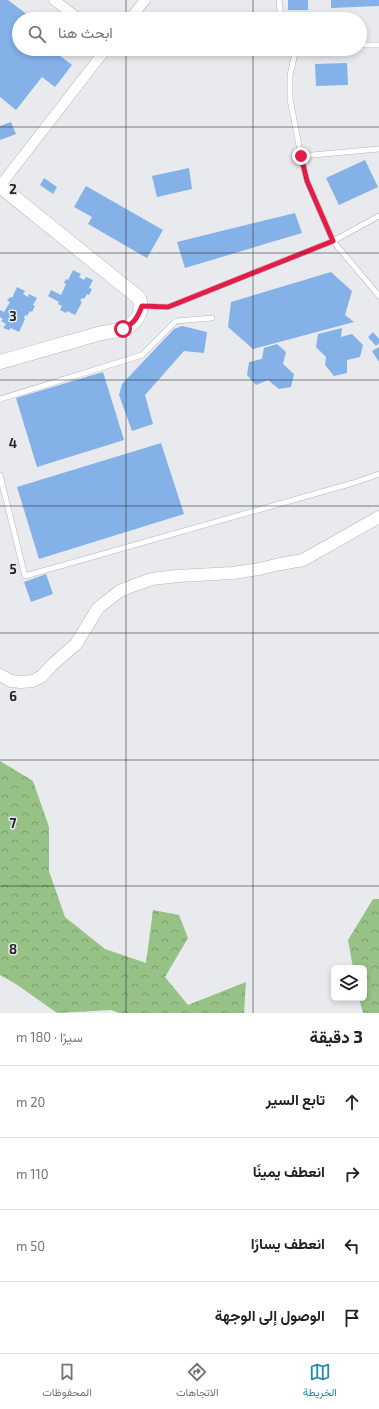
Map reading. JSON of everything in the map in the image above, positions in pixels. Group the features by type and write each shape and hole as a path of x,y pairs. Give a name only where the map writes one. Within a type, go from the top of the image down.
{"main road":[{"path":"0,362 123,329 133,323 139,315 142,306 139,298 3,192"}],"street":[{"path":"54,0 70,12"},
{"path":"136,12 146,0"},
{"path":"3,192 101,56"},
{"path":"0,675 11,680 21,682 33,680 42,676 76,644 98,608 120,591 152,579 240,572 303,560 379,517"}],"lane":[{"path":"279,0 280,12"},
{"path":"367,45 379,45"},
{"path":"294,56 290,75 289,89 292,111 307,181 333,241 379,296"},
{"path":"301,156 379,149"},
{"path":"142,306 168,307 333,241 379,216"},
{"path":"0,399 142,355 176,321 212,318"},
{"path":"0,475 25,576 353,483 379,474"}],"green space":[{"path":"0,761 33,781 49,827 49,871 65,917 105,949 146,963 153,910 179,915 188,938 165,977 188,1005 246,982 244,1013 119,1013 111,1010 57,1013 16,984 0,975"},
{"path":"373,899 379,899 379,1013 363,1013 360,1001 367,1001 367,965 352,965 348,940"}],"building":[{"path":"0,0 8,0 24,12 12,12 12,56 60,56 72,65 55,87 42,77 16,110 0,97"},
{"path":"288,0 308,0 308,10 288,10"},
{"path":"331,0 379,0 379,6 331,8"},
{"path":"347,63 348,85 316,86 315,64"},
{"path":"11,122 16,134 0,140 0,126"},
{"path":"365,160 378,187 339,205 326,178"},
{"path":"189,168 192,189 157,197 152,176"},
{"path":"44,178 57,187 53,194 40,185"},
{"path":"86,186 163,230 147,258 88,224 92,217 74,207"},
{"path":"295,213 302,233 185,268 177,242"},
{"path":"73,270 81,274 79,277 84,280 86,277 93,280 89,288 92,289 89,295 87,294 84,299 82,298 80,301 82,302 75,315 67,311 66,313 60,310 62,306 58,304 59,302 48,296 51,290 61,295 66,284 64,283 66,279 68,280"},
{"path":"331,272 352,291 345,315 354,322 253,349 228,327 231,302"},
{"path":"17,287 25,291 23,294 28,297 29,294 37,298 33,305 35,306 32,312 30,311 27,316 25,315 25,319 19,332 11,328 9,330 3,328 6,324 1,321 3,319 0,317 0,310 4,312 10,302 7,301 10,297 12,298"},
{"path":"182,326 207,332 204,353 184,351 145,395 153,424 132,431 119,395 122,384 174,329"},
{"path":"342,328 341,337 352,334 363,345 360,357 347,360 347,373 334,376 325,365 326,357 316,347 318,334"},
{"path":"373,332 379,339 379,343 376,346 368,337"},
{"path":"277,344 286,352 283,364 294,374 291,387 279,389 268,380 256,385 247,375 249,362 262,359 264,348"},
{"path":"379,347 379,362 372,351"},
{"path":"103,372 124,440 37,467 16,398"},
{"path":"161,443 184,514 39,559 17,487"},
{"path":"46,574 53,594 31,602 24,582"}],"route":[{"path":"123,329 133,323 139,315 142,306 168,307 333,241 307,181 301,156"}]}
